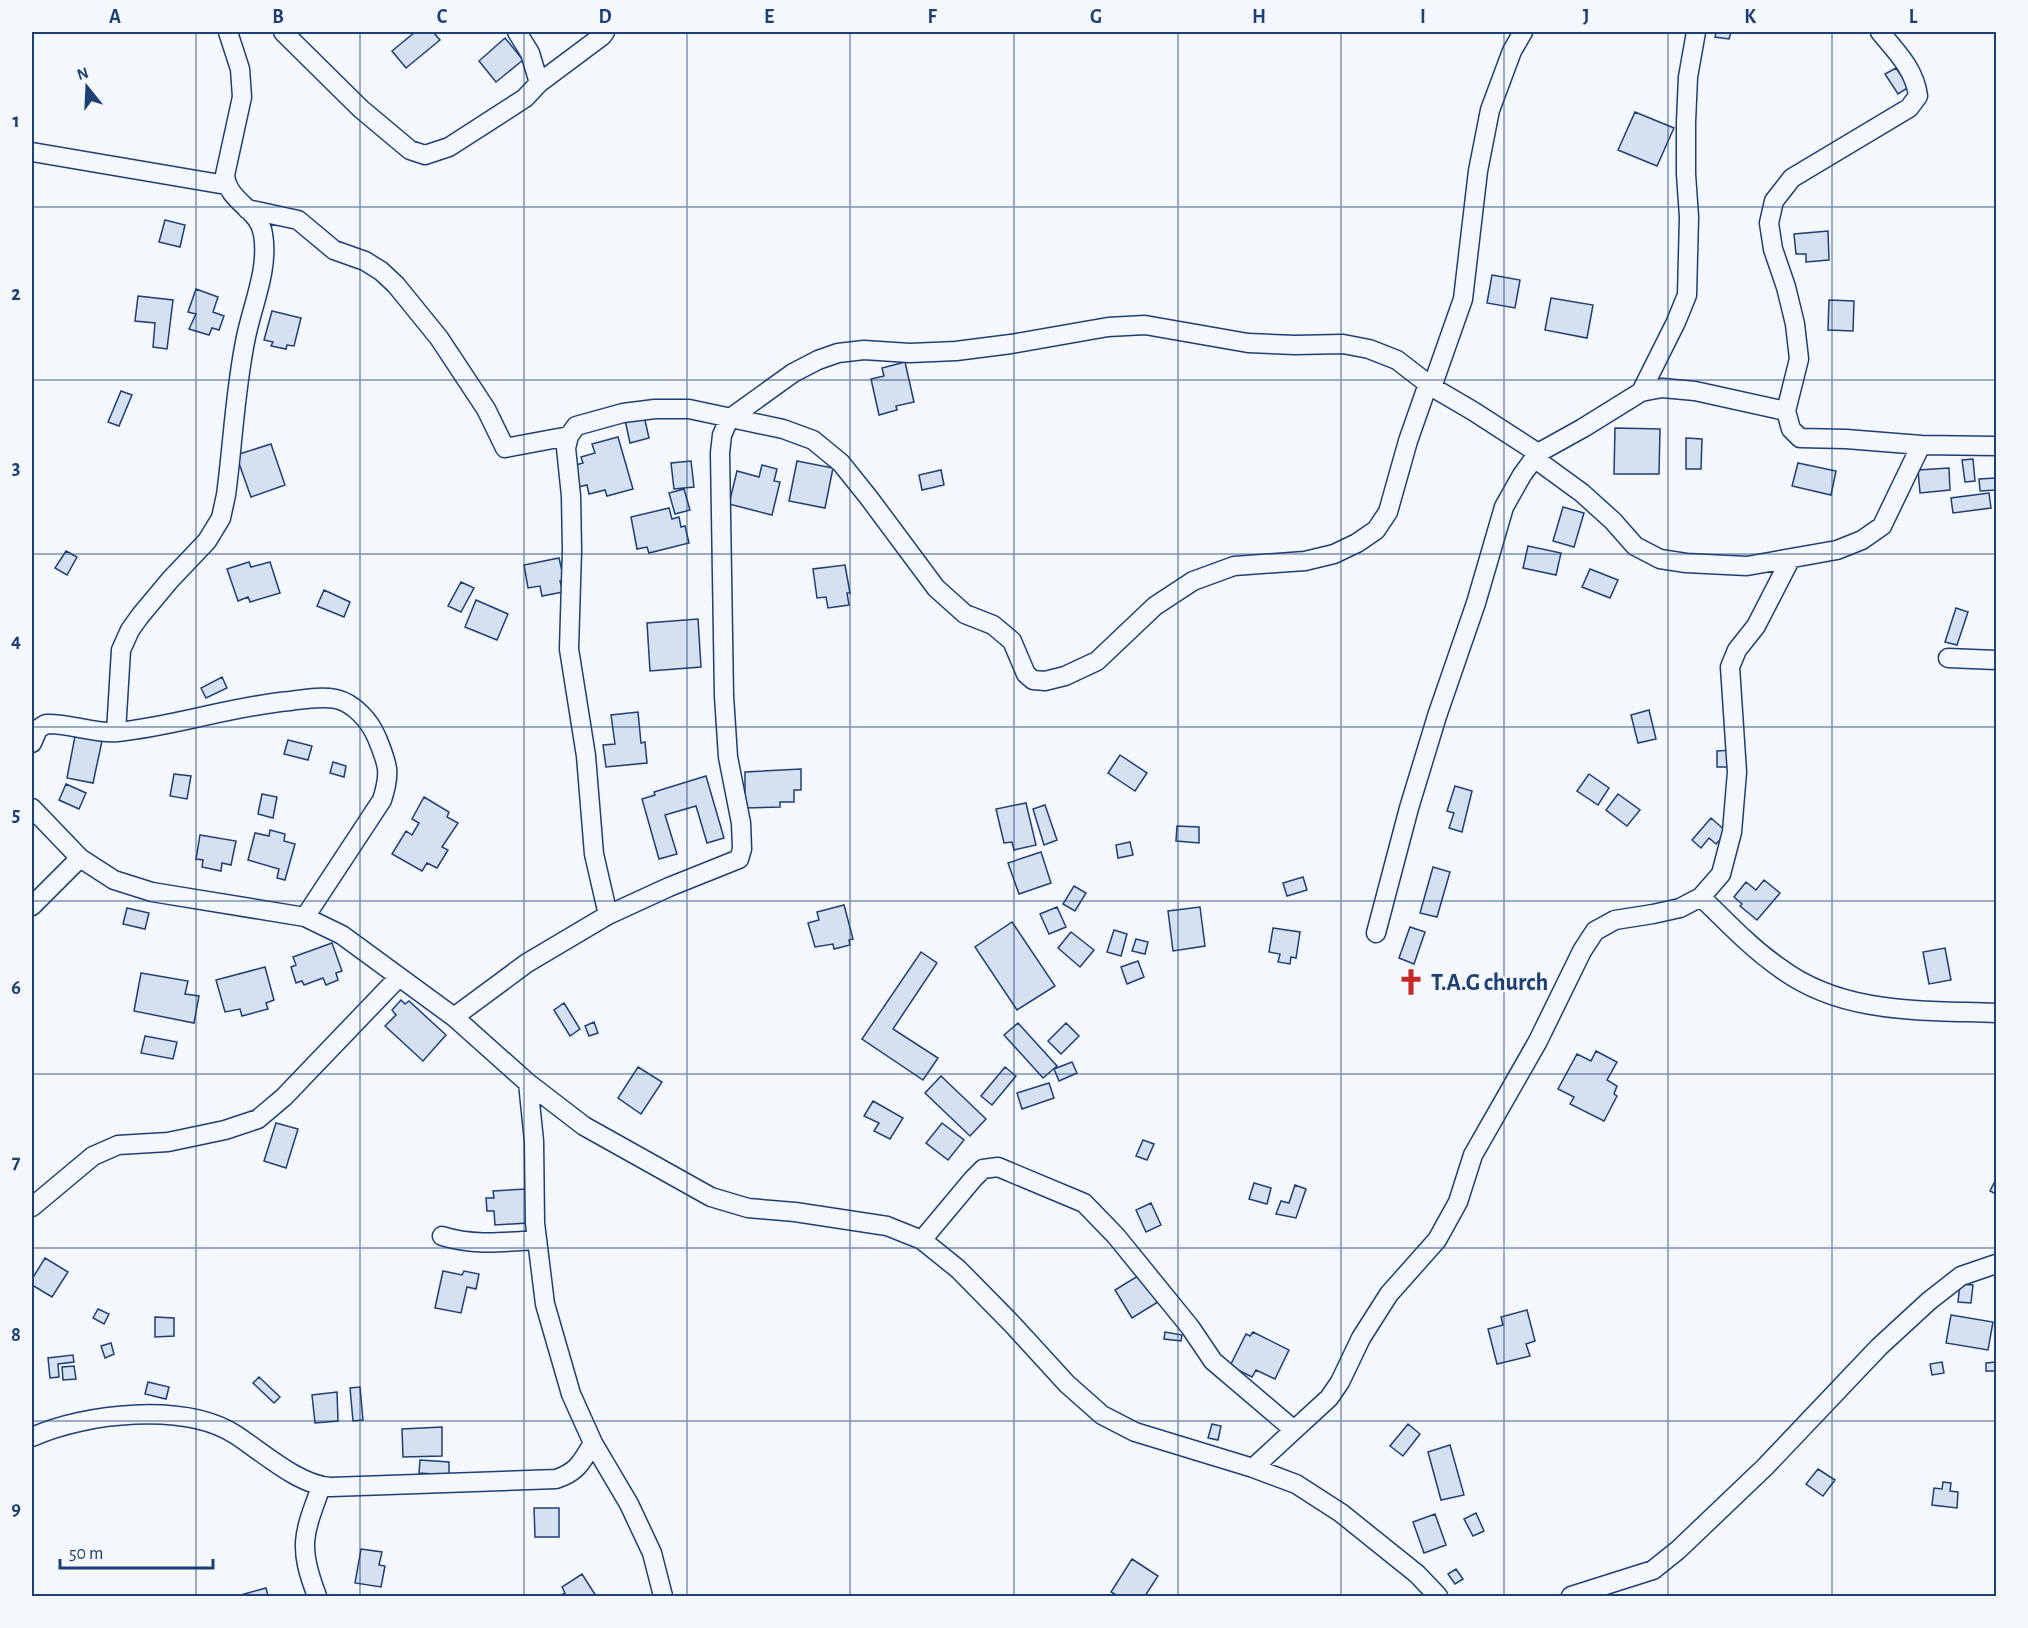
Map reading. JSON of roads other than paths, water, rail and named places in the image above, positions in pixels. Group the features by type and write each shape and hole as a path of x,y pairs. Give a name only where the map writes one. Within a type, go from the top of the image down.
{"street":[{"path":"116,732 122,650 130,630 163,589 207,541 221,518 226,495 246,337 261,284 263,233 260,222 231,194 226,185 225,175 243,96 240,69 228,32"},
{"path":"283,32 361,109 410,150 425,155 448,147 525,98 539,83 605,32"},
{"path":"517,32 530,54 539,83"},
{"path":"608,915 594,854 586,756 569,649 571,507 566,448 569,436 576,426 623,413 655,409 689,410 783,429 813,440 841,464 855,480 936,588 965,614 993,626 1012,641 1026,674 1033,680 1045,681 1065,676 1097,661 1155,606 1193,581 1234,566 1305,561 1334,554 1376,530 1388,512 1408,441 1463,299 1478,171 1490,110 1512,51 1523,32"},
{"path":"1641,392 1687,295 1689,217 1686,122 1688,77 1696,32"},
{"path":"1880,32 1910,71 1916,83 1918,96 1909,108 1792,178 1774,201 1769,223 1773,249 1795,324 1799,359 1786,411 1791,429 1800,438 1921,445 1996,446"},
{"path":"32,152 226,185"},
{"path":"247,209 298,220 334,249 365,261 381,271 396,285 439,338 486,409 505,448 569,436"},
{"path":"454,1017 527,963 608,915 739,859 742,849 741,823 729,757 724,696 720,453 722,435 729,419 793,373 818,360 838,353 864,350 910,353 956,351 1108,327 1145,325 1248,343 1343,344 1370,349 1397,360 1430,385 1473,411 1536,455 1613,521 1635,546 1660,559 1686,563 1747,566 1837,550 1862,540 1882,526 1921,445"},
{"path":"1376,933 1408,808 1476,603 1504,507 1536,455 1641,392 1662,388 1695,391 1786,411"},
{"path":"1253,1468 1329,1398 1340,1382 1361,1338 1389,1294 1437,1240 1458,1202 1473,1155 1538,1041 1582,951 1595,931 1615,920 1680,908 1701,897 1721,874 1732,832 1737,772 1730,667 1737,650 1756,626 1790,560"},
{"path":"1948,658 1996,660"},
{"path":"32,743 38,729 46,724 116,732 157,726 225,710 321,698 337,699 355,708 374,729 385,756 389,779 382,800 305,917"},
{"path":"32,808 80,858 114,880 152,892 305,917 342,935 454,1017 528,1083 584,1126 711,1197 748,1208 795,1212 887,1226 922,1240 958,1269 1067,1384 1102,1414 1135,1432 1253,1468 1296,1484 1341,1513 1417,1574 1438,1596"},
{"path":"32,906 80,858"},
{"path":"1701,897 1747,942 1780,969 1810,987 1829,995 1853,1003 1893,1009 1996,1013"},
{"path":"32,1207 93,1156 118,1145 168,1142 225,1130 258,1119 284,1097 399,977"},
{"path":"528,1083 534,1141 537,1240 545,1304 571,1394 593,1443 629,1504 652,1553 663,1596"},
{"path":"922,1240 983,1169 998,1167 1084,1203 1116,1236 1190,1327 1213,1361 1294,1430"},
{"path":"442,1236 459,1242 475,1244 537,1240"},
{"path":"1571,1596 1653,1570 1678,1551 1757,1475 1879,1347 1929,1301 1961,1276 1996,1264"},
{"path":"35,1433 77,1421 122,1414 189,1418 217,1424 264,1456 321,1487 556,1479 569,1475 578,1468 593,1443"},
{"path":"317,1596 308,1574 304,1551 306,1527 321,1487"}],"place":[{"name":"T.A.G church","path":"1411,982"}]}
